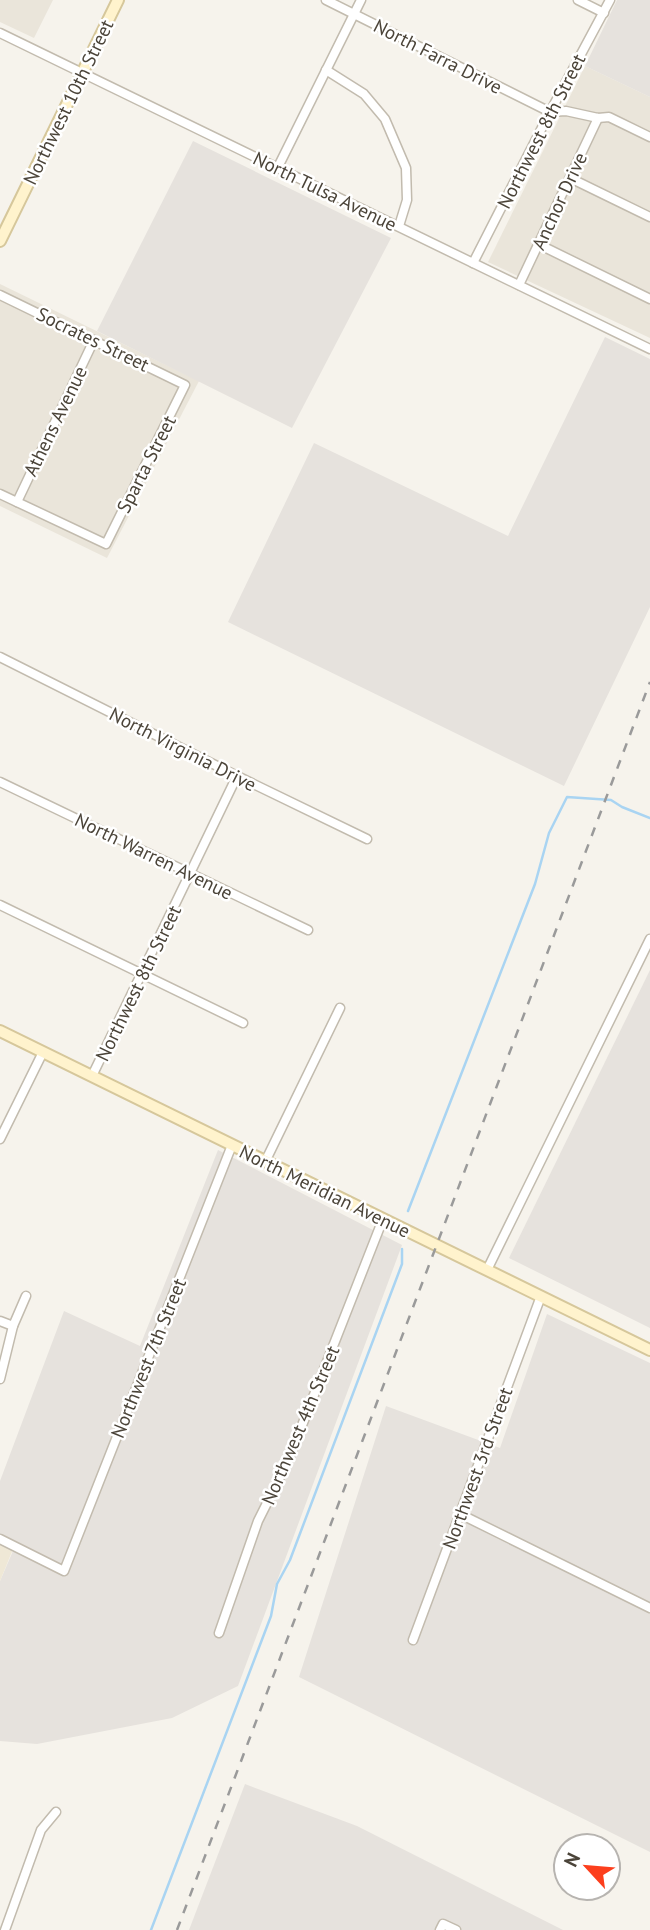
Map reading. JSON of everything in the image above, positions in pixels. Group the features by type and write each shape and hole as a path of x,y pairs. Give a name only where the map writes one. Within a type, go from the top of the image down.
{"main road":[{"name":"Northwest 10th Street","path":"0,241 118,0"},
{"name":"North Meridian Avenue","path":"0,1031 650,1350"}],"street":[{"name":"North Farra Drive","path":"327,0 550,112"},
{"path":"278,167 361,0"},
{"path":"578,0 604,13"},
{"name":"Northwest 8th Street","path":"474,263 610,0"},
{"name":"North Tulsa Avenue","path":"0,33 650,349"},
{"path":"326,71 365,94 385,119 406,167 407,200 399,226"},
{"path":"550,112 566,111 598,118 609,117 650,137"},
{"name":"Anchor Drive","path":"519,285 598,118"},
{"path":"570,178 650,217"},
{"path":"538,244 650,299"},
{"name":"Socrates Street","path":"0,295 185,385"},
{"name":"Athens Avenue","path":"17,502 94,340"},
{"name":"Sparta Street","path":"17,502 106,544 185,385"},
{"path":"0,494 17,502"},
{"name":"North Virginia Drive","path":"0,657 367,839"},
{"name":"Northwest 8th Street","path":"92,1076 237,776"},
{"name":"North Warren Avenue","path":"0,782 308,930"},
{"path":"0,905 243,1023"},
{"path":"487,1270 650,939"},
{"path":"265,1162 340,1008"},
{"path":"0,1139 43,1052"},
{"name":"Northwest 7th Street","path":"0,1539 64,1571 232,1145"},
{"name":"Northwest 4th Street","path":"219,1633 258,1521 288,1461 383,1219"},
{"path":"0,1379 13,1326 26,1296"},
{"name":"Northwest 3rd Street","path":"413,1640 541,1296"},
{"path":"0,1321 13,1326"},
{"path":"460,1514 650,1608"},
{"path":"5,1930 41,1830 56,1812"},
{"path":"440,1930 443,1924 456,1930"}],"shaded area":[{"path":"0,0 53,0 34,38 0,22"},
{"path":"617,0 650,0 650,97 585,66"},
{"path":"585,66 650,97 650,338 488,262"},
{"path":"193,141 391,238 292,428 97,331"},
{"path":"0,284 199,381 107,558 0,506"},
{"path":"605,337 650,359 650,607 564,786 228,622 314,443 508,536"},
{"path":"650,970 650,1328 509,1258"},
{"path":"218,1150 402,1245 238,1686 172,1718 37,1744 0,1741 0,1581 16,1544 0,1536 0,1481 64,1311 140,1346"},
{"path":"547,1314 650,1363 650,1852 622,1838 622,1832 610,1832 299,1677 386,1406 500,1448"},
{"path":"0,1542 13,1549 0,1581"},
{"path":"245,1784 357,1826 563,1930 189,1930"}],"waterway":[{"path":"408,1211 535,884 549,833 567,797 611,800 650,818"},
{"path":"151,1930 271,1616 277,1584 290,1560 402,1264 402,1249"}],"railway":[{"path":"177,1930 650,682"}]}
